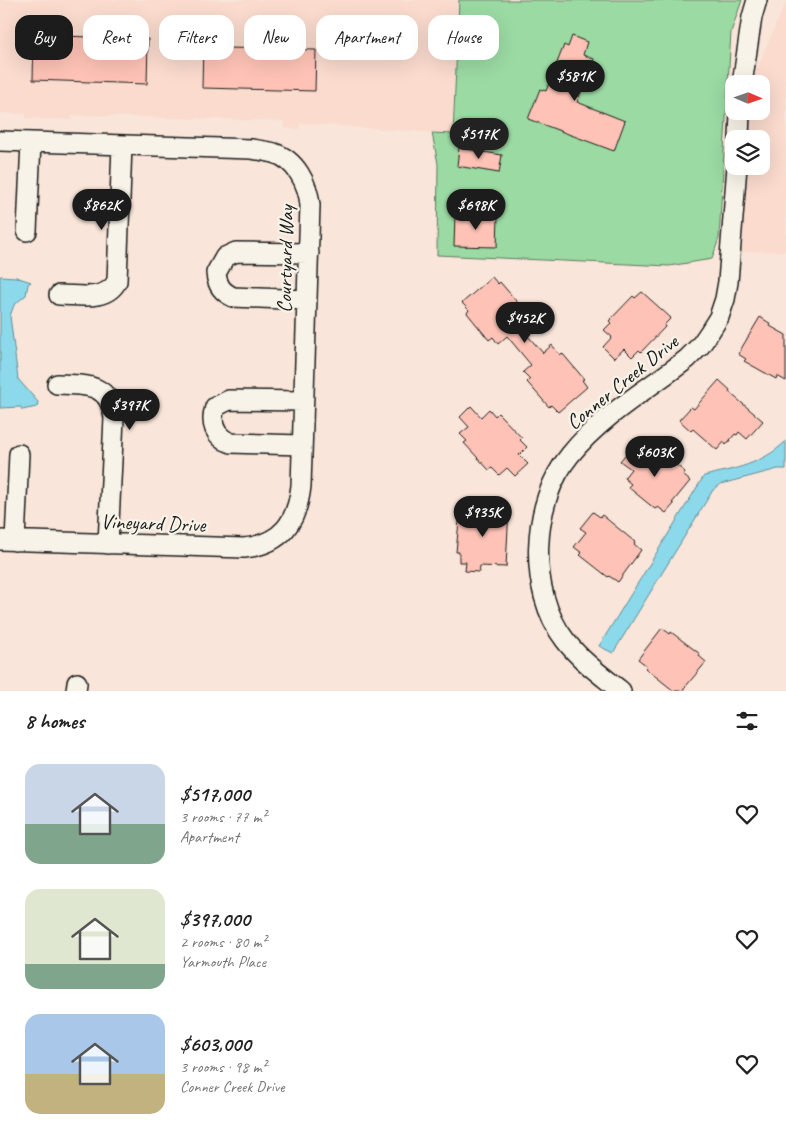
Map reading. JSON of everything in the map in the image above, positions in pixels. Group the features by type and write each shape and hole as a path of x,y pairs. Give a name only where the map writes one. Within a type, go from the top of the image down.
{"street":[{"path":"743,75 752,17 757,0"},
{"name":"Courtyard Way","path":"0,141 251,149 281,156 299,172 306,186 310,205 302,446 299,502 294,517 285,530"},
{"path":"27,231 30,142"},
{"path":"59,295 102,295 111,289 117,281 122,145"},
{"name":"Conner Creek Drive","path":"622,691 600,676 564,639 552,616 545,595 539,557 539,536 545,505 556,477 570,454 596,427 687,359 700,346 719,317 728,282 736,175"},
{"path":"307,300 233,297 220,287 216,273 225,257 236,252 309,252"},
{"path":"57,384 93,387 103,394 112,408 114,418 108,544"},
{"path":"302,446 223,441 217,435 212,421 215,407 229,400 303,402"},
{"name":"Vineyard Drive","path":"19,454 8,540 244,548 266,543 285,530"}],"shaded area":[{"path":"0,0 459,0 458,15 428,15 428,60 456,60 453,134 300,123 299,129 284,128 284,121 72,115 71,120 26,118 26,114 0,113"},
{"path":"786,2 786,251 738,252 743,175 770,175 770,130 746,130 746,120 770,120 770,75 754,75"}],"green space":[{"path":"459,0 742,0 731,32 728,75 725,75 726,120 719,238 712,259 669,266 437,255 438,164 432,133 453,134 456,60 499,60 499,15 458,15"}],"water":[{"path":"0,276 16,277 31,282 28,284 26,295 14,305 10,316 18,379 38,402 37,407 22,410 21,407 0,408"},
{"path":"786,441 786,469 778,469 721,484 713,490 613,653 599,646 704,476 737,468 758,460 777,449"}],"building":[{"path":"73,36 83,37 83,60 148,60 147,84 33,80 33,60 73,60"},
{"path":"572,36 587,42 583,55 594,59 577,102 625,121 614,151 528,119 540,89 546,91 564,45 568,47"},
{"path":"234,48 244,48 244,60 306,60 306,50 316,50 315,91 202,88 203,60 234,60"},
{"path":"459,148 502,155 499,173 457,166"},
{"path":"455,215 498,216 497,247 454,246"},
{"path":"492,277 498,284 500,282 530,317 519,326 543,353 552,345 560,355 562,353 584,379 582,380 587,387 558,412 551,405 549,407 527,382 530,379 523,372 531,365 507,336 498,344 493,337 489,340 467,313 469,310 462,303"},
{"path":"642,292 671,318 641,352 639,350 632,357 624,349 614,358 603,347 612,337 604,330 611,323 609,321 633,296 635,298"},
{"path":"760,317 771,324 770,326 786,335 786,381 777,376 776,379 744,361 746,359 738,354"},
{"path":"719,380 730,390 729,392 763,421 747,439 739,432 726,445 724,442 717,450 693,429 691,431 679,420 691,407 694,409"},
{"path":"471,406 481,417 489,409 495,416 498,413 522,438 520,440 527,447 519,455 528,464 515,476 507,468 499,475 492,468 489,470 464,443 467,441 460,434 469,427 460,417"},
{"path":"648,448 655,454 658,450 685,472 683,475 690,481 666,513 658,507 655,509 628,487 631,484 624,478 631,469 620,461 630,449 640,458"},
{"path":"493,508 509,508 506,567 480,566 479,572 465,571 466,562 459,562 459,552 456,552 462,510 493,510"},
{"path":"593,512 600,517 602,515 635,542 634,544 641,550 618,582 608,577 580,555 582,553 574,547 586,532 580,528"},
{"path":"662,628 670,634 671,632 700,654 699,656 706,662 682,691 674,691 645,668 647,666 638,659"}]}
